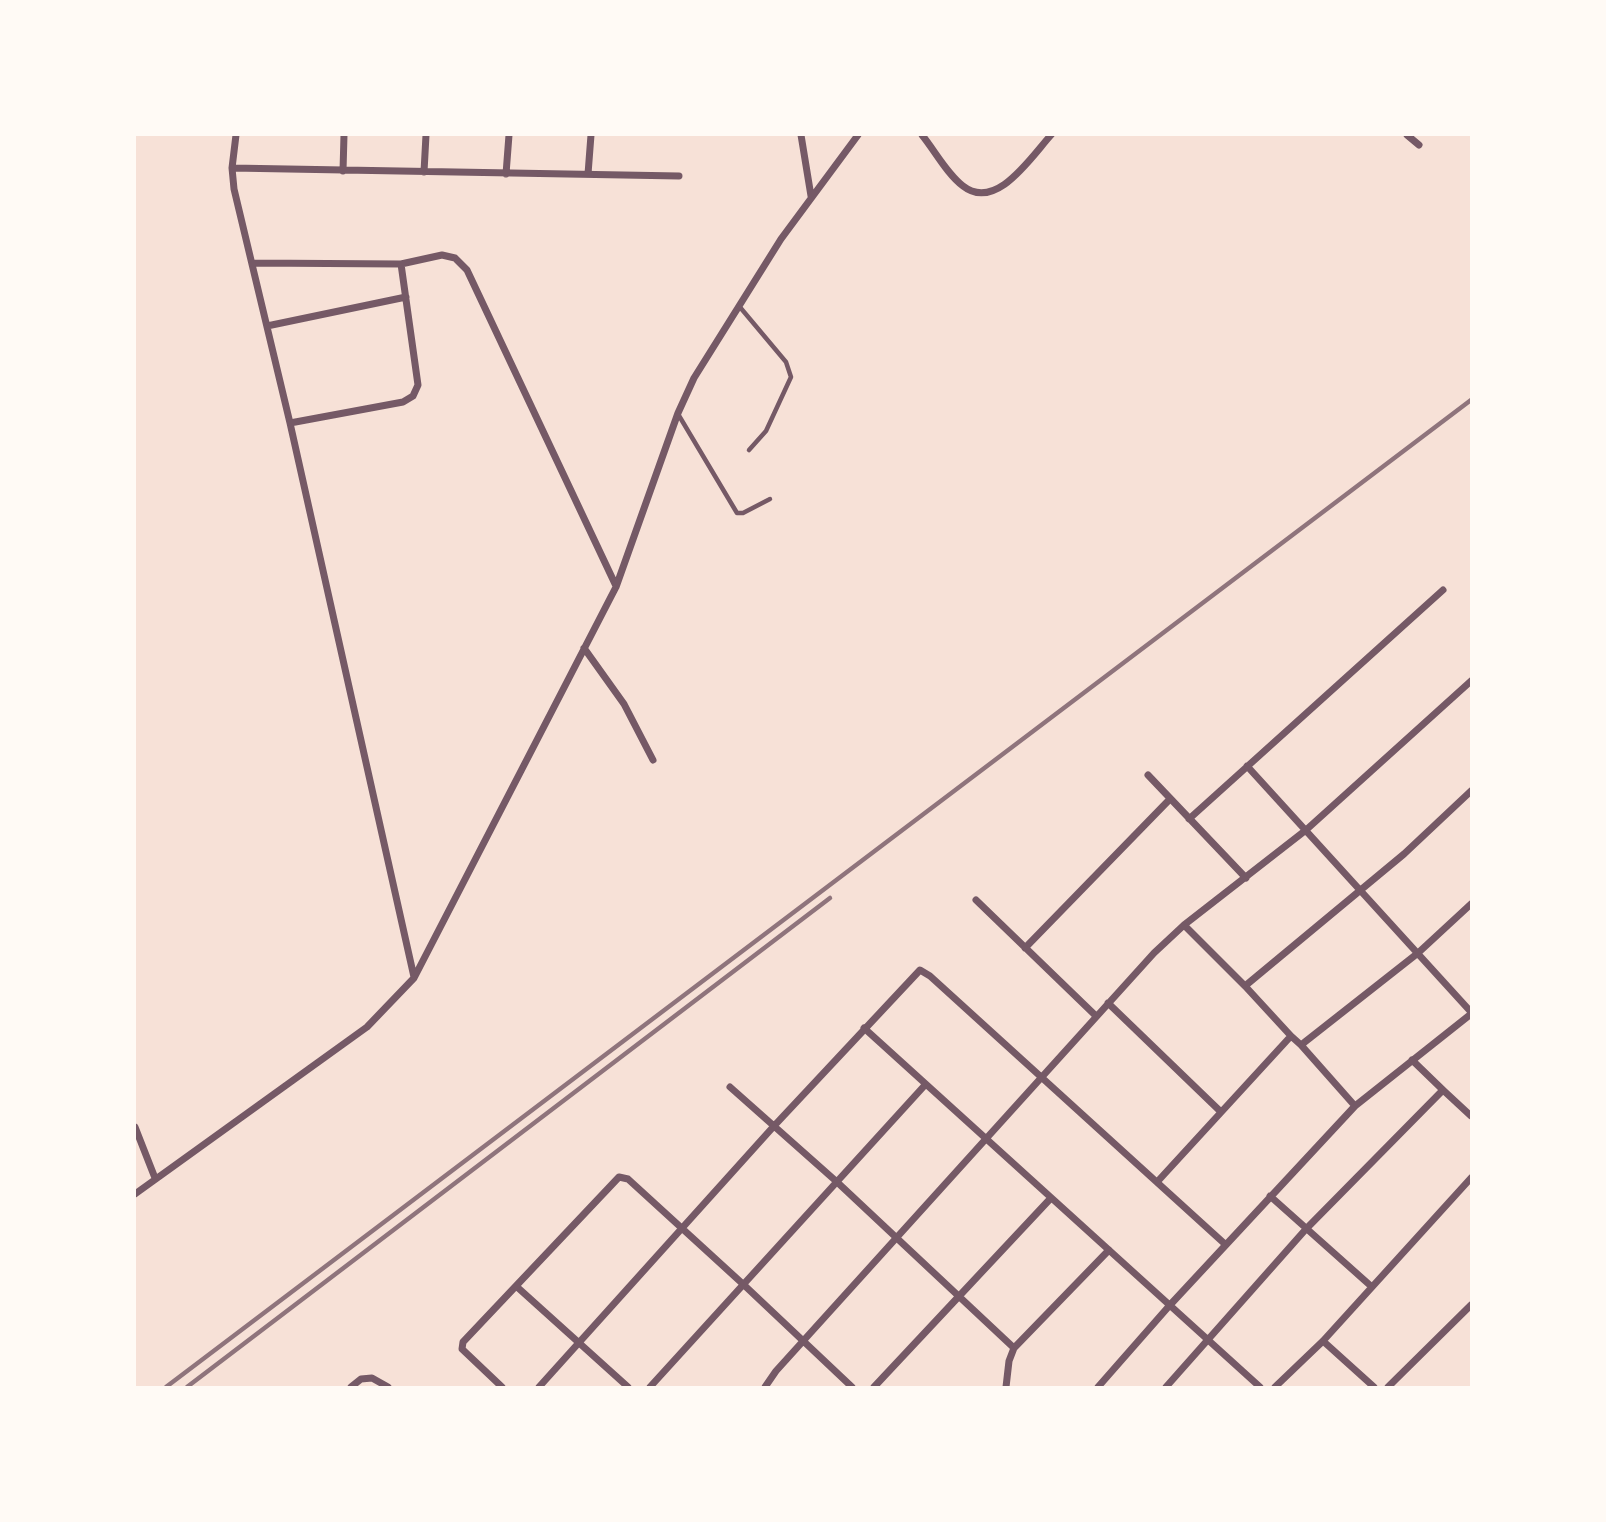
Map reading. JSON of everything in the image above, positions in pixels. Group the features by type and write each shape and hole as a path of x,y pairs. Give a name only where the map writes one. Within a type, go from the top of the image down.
{"street":[{"path":"236,135 232,168 234,189 414,978"},
{"path":"343,171 344,135"},
{"path":"424,172 426,135"},
{"path":"506,174 509,135"},
{"path":"588,174 591,135"},
{"path":"801,135 811,195"},
{"path":"135,1194 366,1027 414,978 616,587 678,413 694,378 738,305 811,195 858,135"},
{"path":"922,135 961,185 973,193 985,195 1006,185 1052,135"},
{"path":"1407,135 1419,145"},
{"path":"232,168 679,176"},
{"path":"253,263 401,264 443,255 455,258 467,270 616,587"},
{"path":"289,423 403,402 414,396 418,385 401,264"},
{"path":"267,326 406,298"},
{"path":"1189,819 1443,590"},
{"path":"584,648 624,704 653,760"},
{"path":"765,1387 1154,953 1184,925 1306,830 1471,681"},
{"path":"1098,1387 1170,1305 1355,1106 1471,1013 1247,766"},
{"path":"1148,775 1246,878"},
{"path":"1245,986 1360,890 1471,791"},
{"path":"1025,948 1170,799"},
{"path":"976,900 1096,1016"},
{"path":"1301,1045 1418,953 1471,904"},
{"path":"1184,925 1301,1045 1355,1106"},
{"path":"539,1387 774,1126 919,971 930,976 1226,1245"},
{"path":"1108,1003 1221,1112"},
{"path":"864,1028 1260,1387"},
{"path":"1158,1181 1291,1036"},
{"path":"1412,1060 1471,1116"},
{"path":"650,1387 925,1084"},
{"path":"730,1087 837,1182 1014,1348"},
{"path":"1166,1387 1306,1229 1443,1090"},
{"path":"135,1127 155,1178"},
{"path":"502,1387 464,1352 461,1345 619,1177 628,1180 683,1228 850,1387"},
{"path":"1275,1387 1323,1341 1471,1178"},
{"path":"1270,1196 1372,1287"},
{"path":"874,1387 1051,1198"},
{"path":"1006,1387 1009,1361 1014,1348 1109,1250"},
{"path":"516,1286 628,1387"},
{"path":"1388,1387 1471,1305"},
{"path":"1323,1341 1374,1387"},
{"path":"351,1387 361,1380 372,1378 387,1387"}],"lane":[{"path":"738,305 786,362 791,377 766,430 749,450"},
{"path":"678,413 737,513 743,513 770,499"}],"railway":[{"path":"166,1387 1471,400"},
{"path":"187,1387 830,898"}]}
